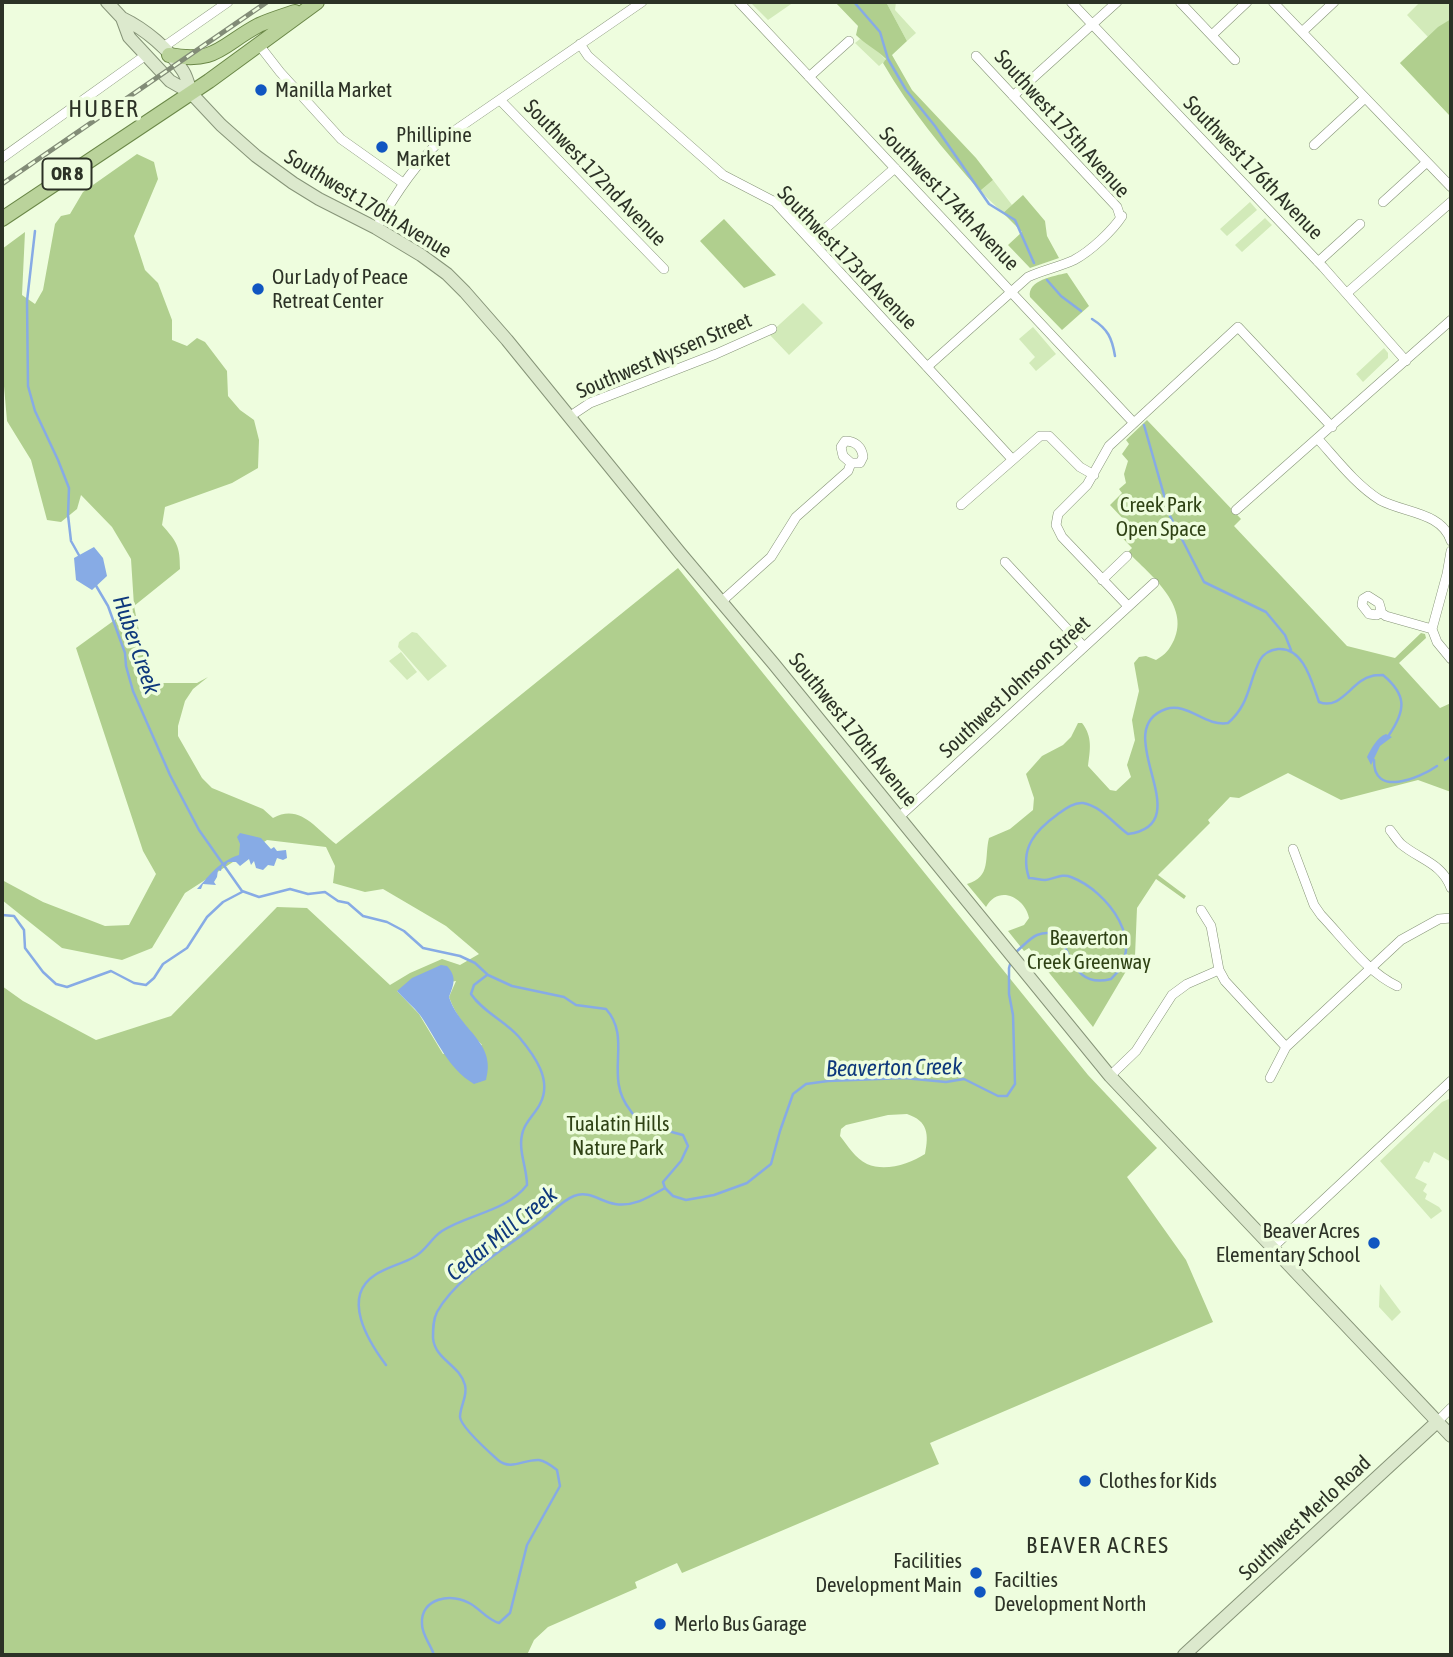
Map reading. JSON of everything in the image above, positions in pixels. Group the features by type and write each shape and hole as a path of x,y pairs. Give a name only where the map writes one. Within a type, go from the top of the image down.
{"main road":[{"name":"Southwest 170th Avenue","path":"107,2 122,18 140,26 185,72 191,93"},
{"path":"165,52 191,58 212,55 259,25 313,4"},
{"name":"OR 8","path":"2,219 191,93 313,4"},
{"name":"Southwest 170th Avenue","path":"122,18 129,37 170,81 191,93 235,138 283,177 421,255 454,281 495,326 1110,1076 1451,1436"},
{"name":"Southwest Merlo Road","path":"1184,1655 1437,1422"}],"street":[{"path":"165,52 228,2"},
{"path":"376,228 403,183 442,140 642,2"},
{"name":"Southwest 174th Avenue","path":"738,2 1133,422"},
{"name":"Southwest 176th Avenue","path":"1071,2 1318,262 1406,361"},
{"path":"1013,96 1117,2"},
{"path":"1180,2 1235,60"},
{"path":"1212,35 1247,2"},
{"path":"1273,2 1451,187"},
{"path":"1302,32 1334,2"},
{"path":"809,77 849,41"},
{"name":"Southwest 173rd Avenue","path":"580,44 588,56 715,169 775,202 1012,459"},
{"path":"259,45 341,139 403,183"},
{"path":"2,158 146,55"},
{"name":"Southwest 175th Avenue","path":"976,57 1117,207 1121,216 1119,222 1075,259 1028,277 1011,290"},
{"path":"1314,145 1365,98"},
{"name":"Southwest 172nd Avenue","path":"500,100 664,270"},
{"path":"1382,202 1427,162"},
{"path":"811,241 895,168"},
{"path":"1346,293 1451,202"},
{"path":"1318,262 1360,224"},
{"path":"927,367 1011,290"},
{"path":"1236,510 1451,320"},
{"path":"1128,606 1062,537 1056,525 1058,514 1094,475 1110,446 1237,327 1332,427"},
{"name":"Southwest Nyssen Street","path":"569,417 590,403 772,329"},
{"path":"961,505 1035,438 1045,435 1052,438 1080,467 1094,475"},
{"path":"1318,439 1370,493 1383,502 1439,522 1448,531 1451,541"},
{"path":"721,602 771,556 796,517 848,471 851,463"},
{"path":"1451,551 1449,575 1432,629 1437,642 1451,659"},
{"path":"1102,580 1127,556"},
{"path":"1005,562 1084,647"},
{"name":"Southwest Johnson Street","path":"899,817 1154,583"},
{"path":"1380,612 1432,629"},
{"path":"1390,830 1401,844 1435,865 1447,877 1451,888"},
{"path":"1293,849 1314,905 1371,968 1385,981 1397,986"},
{"path":"1201,910 1211,926 1219,970 1237,995 1286,1047"},
{"path":"1269,1077 1286,1047 1401,940 1420,927 1439,919 1451,918"},
{"path":"1110,1076 1136,1051 1172,995 1187,984 1219,970"},
{"path":"1272,1248 1451,1081"},
{"name":"Southwest Merlo Road","path":"1437,1422 1451,1408"}],"green space":[{"path":"750,2 794,2 768,20"},
{"path":"835,2 886,2 907,41 892,55 912,90 993,180 980,191 916,113 883,63 886,59 856,35 858,26"},
{"path":"886,2 896,2 895,10 916,33 907,41"},
{"path":"1420,2 1451,2 1451,117 1400,63 1428,37 1407,15"},
{"path":"1451,19 1451,117 1400,63 1438,27"},
{"path":"860,39 872,45 886,60 879,66 855,43"},
{"path":"137,154 154,162 158,179 134,236 145,270 158,283 172,320 172,340 187,346 197,338 205,342 227,371 228,396 240,410 254,420 259,440 258,468 232,483 165,507 162,525 177,545 180,569 134,606 131,559 112,527 81,495 77,509 61,522 47,520 31,460 7,421 2,363 2,249 25,232 22,295 35,304 43,290 55,224 61,216 70,214 83,192"},
{"path":"993,180 1012,205 1003,213 980,191"},
{"path":"1023,195 1045,221 1047,236 1059,258 1030,268 1008,245 1022,232 1003,213"},
{"path":"1250,202 1257,210 1227,236 1220,229"},
{"path":"1265,218 1272,225 1242,252 1235,245"},
{"path":"724,219 776,275 744,288 700,241"},
{"path":"1067,273 1089,306 1062,330 1030,297 1030,291 1042,280"},
{"path":"803,303 823,323 789,355 769,334"},
{"path":"1033,327 1056,354 1036,371 1029,363 1035,357 1019,339"},
{"path":"1384,348 1388,358 1363,382 1356,374"},
{"path":"1147,420 1241,519 1234,526 1347,646 1395,658 1421,633 1425,634 1426,638 1399,663 1440,708 1451,703 1451,792 1418,780 1341,800 1288,773 1239,798 1230,797 1208,820 1210,823 1158,875 1186,896 1184,899 1156,879 1137,908 1135,956 1093,1027 1029,948 1024,951 1008,931 1024,925 1029,918 1022,905 1011,896 1004,895 991,900 986,907 967,884 975,881 984,871 989,838 1010,829 1033,810 1034,798 1026,774 1042,756 1063,745 1071,737 1078,723 1082,723 1089,739 1088,766 1110,790 1116,791 1131,777 1127,765 1135,740 1132,720 1139,691 1134,663 1139,657 1146,656 1156,660 1167,652 1178,627 1177,615 1165,592 1128,552 1132,548 1116,531 1126,522 1110,505 1122,493 1119,489 1126,483 1124,474 1128,461 1122,454 1129,444 1126,440"},
{"name":"Tualatin Hills Nature Park","path":"678,568 1088,1075 1157,1148 1127,1177 1186,1260 1213,1322 930,1443 939,1464 682,1573 677,1563 635,1582 637,1588 548,1627 534,1640 527,1655 2,1655 2,986 23,1001 96,1040 171,1016 277,907 307,908 390,985 442,959 460,965 479,954 446,926 383,889 365,892 333,883 335,866 326,847 267,840 185,893 152,948 122,960 62,948 2,900 2,880 43,902 105,926 129,925 156,874 143,851 76,648 134,606 145,675 153,683 197,683 208,677 193,689 185,701 178,726 178,736 202,778 212,788 263,809 273,818 283,814 300,816 336,844","holes":["456,981 449,997 463,1023 482,1045 443,1054 419,1014 397,991","907,1114 923,1124 927,1140 925,1154 905,1164 889,1167 867,1164 855,1155 840,1136 841,1129 846,1125 888,1115"]},
{"path":"412,632 417,633 447,666 428,681 398,647 399,642"},
{"path":"401,652 417,672 407,680 389,661"},
{"path":"1451,1098 1451,1162 1434,1152 1429,1163 1424,1161 1415,1178 1427,1184 1423,1191 1427,1194 1425,1199 1442,1211 1431,1219 1380,1161 1442,1102"},
{"path":"1380,1284 1401,1312 1392,1321 1379,1307"}],"water":[{"path":"94,547 103,558 107,576 92,590 76,580 74,558"},
{"path":"1386,734 1392,737 1380,746 1371,765 1367,757 1377,740"},
{"path":"240,833 261,838 271,849 274,847 277,851 286,850 287,858 277,858 274,866 268,865 263,870 256,868 254,861 251,865 249,859 240,866 236,862 228,862 222,866 221,871 218,870 214,882 216,885 203,884 201,889 197,889 220,865 239,855 240,844 237,837"},
{"path":"441,965 447,966 453,977 449,997 454,1009 476,1037 486,1056 486,1080 474,1084 457,1070 420,1015 397,991 412,978"}],"waterway":[{"path":"854,2 880,32 888,59 906,90 935,126 989,204 1015,220 1034,263"},
{"name":"Huber Creek","path":"35,231 27,301 28,386 35,411 69,488 71,541 80,557"},
{"path":"1047,280 1061,296 1081,311"},
{"path":"1092,319 1108,334 1115,356"},
{"path":"1144,425 1170,516 1204,582 1266,612 1285,635 1291,650"},
{"name":"Huber Creek","path":"95,584 108,606 125,653 133,691 170,775 199,830 242,891"},
{"name":"Beaverton Creek","path":"1016,952 1034,936 1050,933 1058,937 1083,976 1095,980 1111,979 1122,965 1126,951 1125,935 1110,906 1085,884 1071,877 1061,876 1045,880 1029,878 1026,858 1037,833 1050,820 1076,804 1083,803 1096,808 1128,834 1148,827 1157,813 1157,796 1145,736 1150,720 1166,709 1182,709 1212,722 1228,723 1245,701 1256,669 1265,654 1272,650 1287,650 1301,660 1306,668 1319,702 1334,702 1365,679 1383,675 1396,689 1401,703 1399,718 1389,735"},
{"name":"Beaverton Creek","path":"1445,760 1451,756"},
{"name":"Beaverton Creek","path":"1374,760 1376,772 1381,779 1389,782 1409,779 1437,766"},
{"name":"Beaverton Creek","path":"242,891 259,897 290,889 308,894 325,892 338,901 348,903 363,916 387,922 404,931 423,948 460,956 475,963 488,975 512,986 564,997 576,1005 606,1009 614,1021 617,1033 622,1097 641,1122 683,1135 688,1146 681,1161 663,1182 665,1188"},
{"name":"Beaverton Creek","path":"2,915 14,916 24,930 25,948 56,984 67,987 111,971 134,983 146,985 163,964 187,948 207,917 223,902 242,892"},
{"name":"Beaverton Creek","path":"665,1188 673,1196 686,1200 714,1195 747,1183 771,1164 793,1094 806,1084 904,1078 946,1082 964,1079 998,1096 1007,1096 1015,1084 1013,1015 1009,994 1011,961"},
{"path":"386,1365 372,1344 361,1319 360,1295 365,1284 380,1272 418,1254 442,1231 498,1207 527,1185 521,1138 524,1127 538,1108 543,1095 543,1077 536,1060 519,1037 471,994 474,985 487,975"},
{"name":"Cedar Mill Creek","path":"434,1655 422,1624 426,1608 432,1603 447,1598 463,1600 499,1623 510,1613 527,1545 560,1486 557,1470 548,1464 539,1460 513,1465 503,1463 482,1446 465,1427 460,1417 465,1385 458,1372 438,1352 433,1338 437,1312 470,1274 569,1198 585,1194 622,1205 641,1200 665,1188"}],"railway":[{"path":"2,184 267,2"}],"place":[{"name":"Manilla Market","path":"261,90"},
{"name":"Phillipine Market","path":"382,147"},
{"name":"Our Lady of Peace Retreat Center","path":"258,289"},
{"name":"Beaver Acres Elementary School","path":"1374,1243"},
{"name":"Clothes for Kids","path":"1085,1481"},
{"name":"Facilities Development Main","path":"976,1573"},
{"name":"Facilties Development North","path":"980,1592"},
{"name":"Merlo Bus Garage","path":"660,1624"}],"district":[{"name":"HUBER","path":"104,109"},
{"name":"BEAVER ACRES","path":"1098,1546"}],"park label":[{"name":"Creek Park Open Space","path":"1161,517"},
{"name":"Beaverton Creek Greenway","path":"1089,950"}]}
